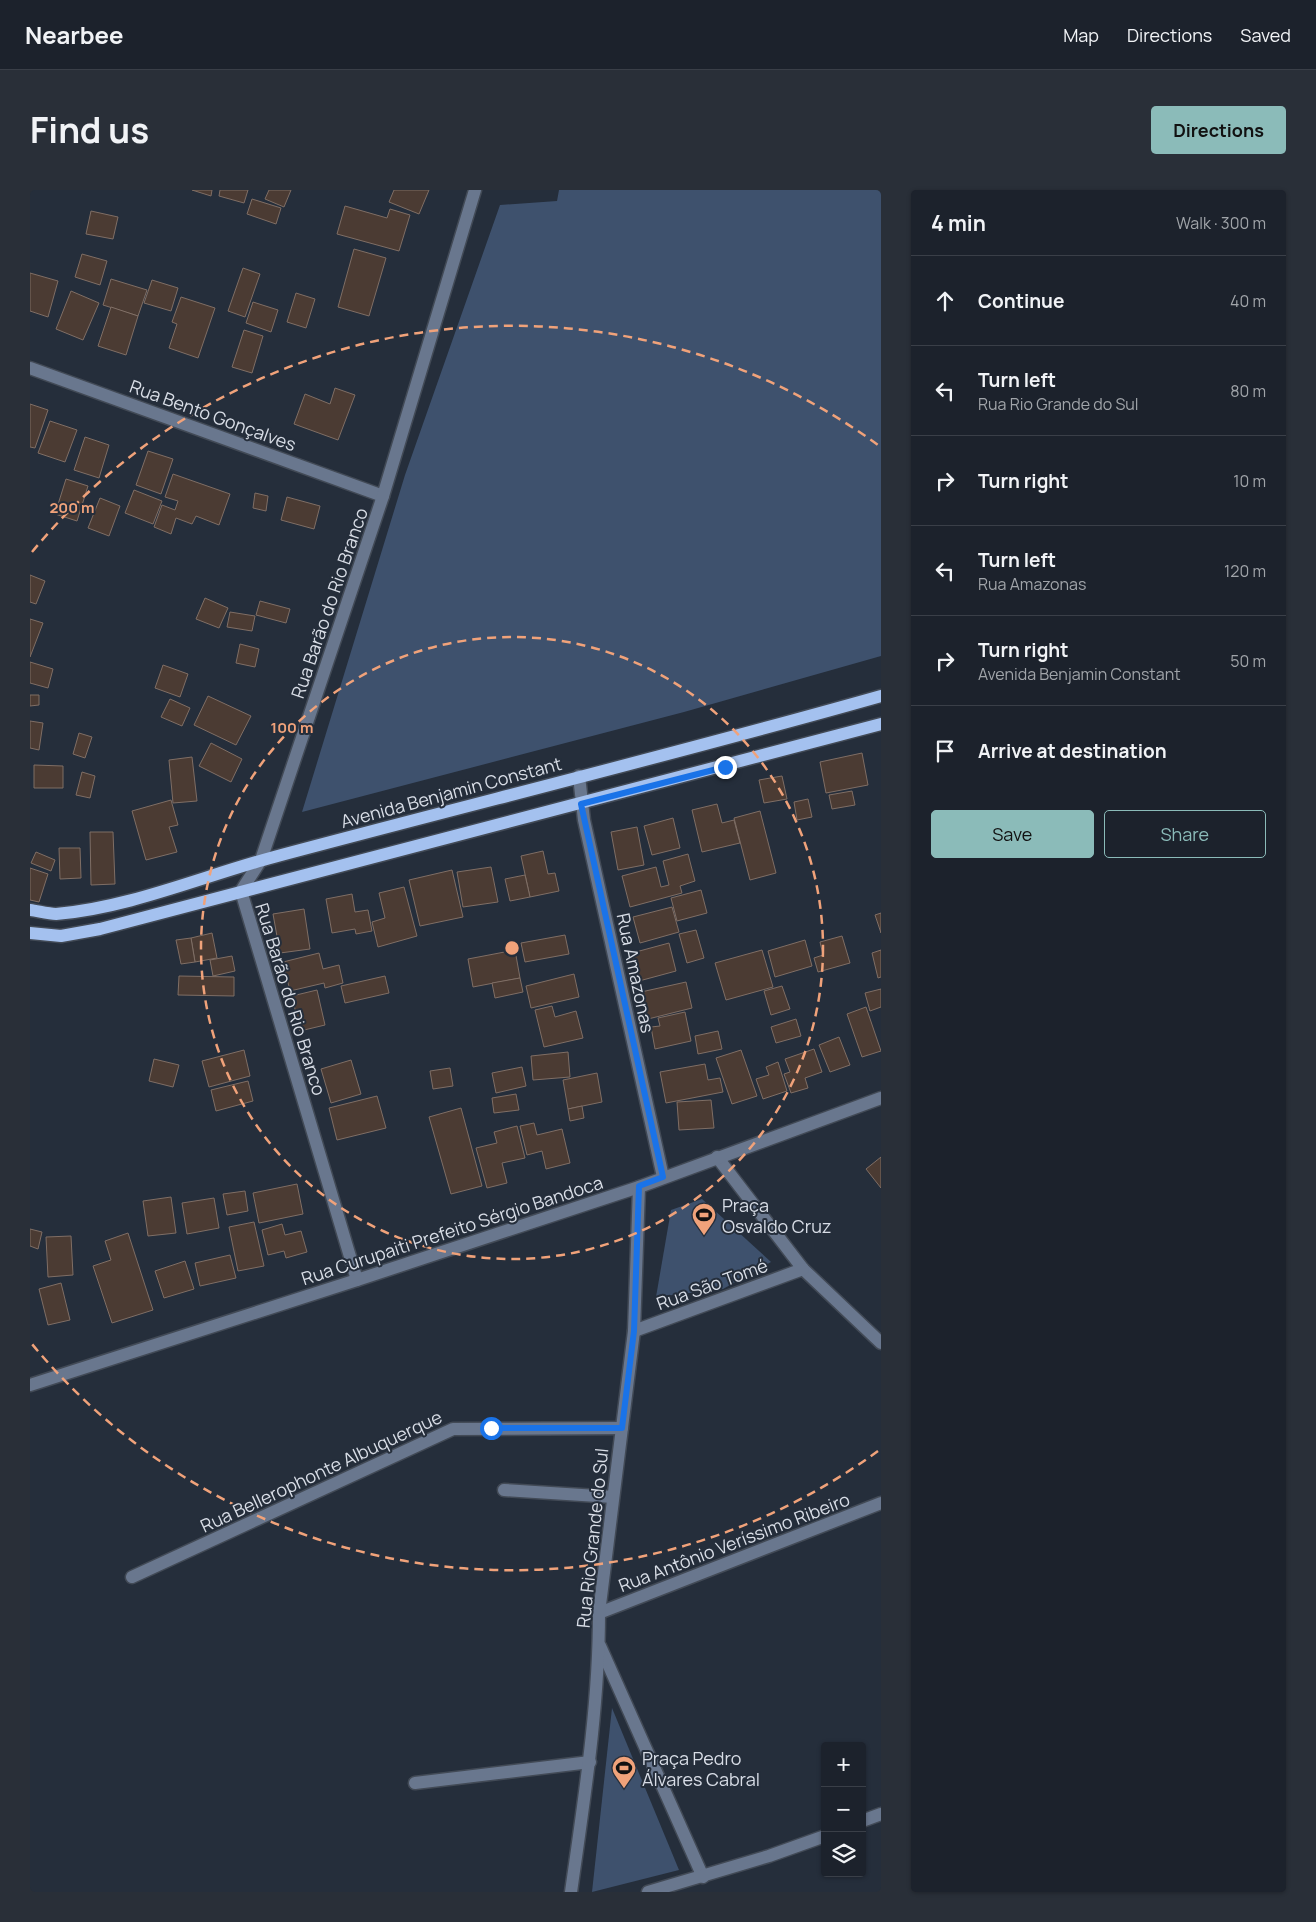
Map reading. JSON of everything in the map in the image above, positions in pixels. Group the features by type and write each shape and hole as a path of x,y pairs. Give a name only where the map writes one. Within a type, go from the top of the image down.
{"main road":[{"name":"Avenida Benjamin Constant","path":"30,910 54,914 112,904 261,860 579,776 682,752 881,696"},
{"path":"30,933 61,936 100,929 881,724"}],"street":[{"name":"Rua Barão do Rio Branco","path":"358,1280 241,891 261,860 384,496 475,190"},
{"name":"Rua Bento Gonçalves","path":"30,368 384,496"},
{"name":"Rua Amazonas","path":"579,776 581,804 663,1177"},
{"name":"Rua Curupaiti Prefeito Sérgio Bandoca","path":"30,1385 358,1280 639,1186 717,1156 881,1098"},
{"path":"717,1156 803,1269 881,1343"},
{"name":"Rua Rio Grande do Sul","path":"571,1892 590,1762 599,1644 599,1613 634,1331 639,1186"},
{"name":"Rua São Tomé","path":"634,1331 803,1269"},
{"name":"Rua Bellerophonte Albuquerque","path":"132,1577 454,1429 622,1428"},
{"path":"504,1490 613,1497"},
{"name":"Rua Antônio Veríssimo Ribeiro","path":"599,1613 881,1503"},
{"path":"599,1644 703,1877"},
{"path":"415,1783 590,1762"},
{"path":"866,1820 881,1814"},
{"path":"648,1892 703,1877 821,1837"}],"shaded area":[{"path":"559,190 881,190 881,656 684,712 302,812 405,475 500,205 557,201"},
{"name":"Praça Osvaldo Cruz","path":"702,1199 771,1262 723,1289 656,1297 671,1210"},
{"name":"Praça Pedro Álvares Cabral","path":"612,1708 679,1870 592,1892"}],"building":[{"path":"192,190 212,190 211,196"},
{"path":"220,190 248,190 244,203 219,196"},
{"path":"269,190 291,190 284,207 265,199"},
{"path":"394,190 429,190 419,214 389,202"},
{"path":"252,199 281,208 276,224 247,214"},
{"path":"345,206 387,218 390,209 410,215 399,251 337,234"},
{"path":"91,211 118,217 113,239 86,234"},
{"path":"354,249 386,258 369,316 338,307"},
{"path":"82,254 107,261 100,285 75,277"},
{"path":"243,268 260,274 245,317 228,311"},
{"path":"30,273 58,281 48,317 30,311"},
{"path":"111,279 147,290 138,316 103,305"},
{"path":"152,280 178,288 171,311 144,303"},
{"path":"71,291 99,303 83,340 56,329"},
{"path":"296,293 315,299 306,328 287,322"},
{"path":"181,297 215,308 198,358 169,348 177,324 172,322"},
{"path":"253,302 278,310 271,332 246,323"},
{"path":"111,307 138,316 126,355 98,346"},
{"path":"244,330 263,336 252,373 232,367"},
{"path":"335,388 355,395 338,440 294,424 305,394 330,404"},
{"path":"30,404 48,410 35,448 30,447"},
{"path":"50,421 77,430 65,462 38,453"},
{"path":"85,437 109,445 99,478 74,470"},
{"path":"148,451 173,459 161,494 136,485"},
{"path":"173,474 230,494 219,525 196,516 192,524 176,518 171,534 154,527 162,505 175,510 178,501 165,497"},
{"path":"66,479 88,486 77,521 55,514"},
{"path":"134,490 162,501 153,524 125,513"},
{"path":"255,493 268,496 266,511 253,508"},
{"path":"287,497 320,506 314,529 281,520"},
{"path":"100,498 120,506 109,536 88,528"},
{"path":"30,575 45,581 36,604 30,602"},
{"path":"205,598 228,608 219,628 196,619"},
{"path":"260,601 290,609 286,623 256,615"},
{"path":"230,612 255,616 252,631 227,627"},
{"path":"30,619 43,623 30,657"},
{"path":"240,644 259,649 255,667 236,663"},
{"path":"30,662 53,669 48,688 30,683"},
{"path":"163,665 188,674 180,697 155,688"},
{"path":"30,695 39,695 39,705 30,706"},
{"path":"208,696 251,716 236,745 194,725"},
{"path":"170,699 190,708 182,726 161,717"},
{"path":"30,721 43,723 39,750 30,748"},
{"path":"79,733 92,737 85,758 73,754"},
{"path":"211,743 242,759 231,782 199,766"},
{"path":"862,753 868,785 826,793 820,762"},
{"path":"192,757 197,801 173,803 169,760"},
{"path":"34,765 63,766 63,788 34,788"},
{"path":"82,772 95,776 90,798 76,795"},
{"path":"782,776 787,799 764,803 759,780"},
{"path":"852,791 855,805 832,809 829,795"},
{"path":"808,799 812,817 797,820 794,802"},
{"path":"171,800 178,825 169,827 177,852 146,860 132,811"},
{"path":"717,804 722,823 734,820 740,843 702,852 692,810"},
{"path":"760,811 776,873 750,880 734,818"},
{"path":"673,818 680,848 652,855 644,826"},
{"path":"637,827 644,865 618,870 611,832"},
{"path":"90,832 113,832 115,884 91,885"},
{"path":"59,848 80,848 81,878 60,879"},
{"path":"543,851 548,874 555,873 559,891 530,897 521,856"},
{"path":"36,852 55,860 51,871 31,863"},
{"path":"688,854 695,881 680,886 682,893 630,907 622,876 656,867 661,887 669,885 663,861"},
{"path":"491,867 498,902 463,907 457,872"},
{"path":"30,868 48,874 39,902 30,900"},
{"path":"452,870 463,917 420,926 409,880"},
{"path":"525,875 530,897 510,901 505,879"},
{"path":"404,887 417,936 378,947 372,922 385,918 379,893"},
{"path":"701,890 707,913 677,921 671,898"},
{"path":"352,894 355,912 368,910 372,931 356,934 355,929 332,933 326,899"},
{"path":"672,907 679,932 640,943 633,917"},
{"path":"304,909 310,949 280,953 273,914"},
{"path":"881,913 881,933 875,915"},
{"path":"696,930 704,958 687,963 679,934"},
{"path":"212,933 217,958 195,962 191,938"},
{"path":"565,935 569,954 525,962 521,943"},
{"path":"842,936 850,963 818,972 814,958 823,955 820,942"},
{"path":"191,938 195,962 181,964 176,940"},
{"path":"805,940 812,966 775,977 768,951"},
{"path":"669,943 676,971 639,981 632,953"},
{"path":"515,950 520,978 473,987 468,959"},
{"path":"762,950 773,987 726,1000 715,963"},
{"path":"881,950 881,977 878,978 872,953"},
{"path":"319,953 323,969 339,965 343,983 325,988 324,983 290,991 283,962"},
{"path":"232,956 235,971 213,976 210,960"},
{"path":"574,974 579,997 531,1008 526,986"},
{"path":"179,976 234,977 234,996 178,995"},
{"path":"385,976 389,993 345,1003 341,986"},
{"path":"520,978 523,992 495,998 492,983"},
{"path":"686,982 692,1008 648,1019 641,992"},
{"path":"782,986 790,1009 771,1015 764,991"},
{"path":"881,989 881,1007 870,1011 865,993"},
{"path":"317,990 325,1025 300,1031 292,996"},
{"path":"552,1006 555,1017 576,1011 583,1038 544,1047 535,1010"},
{"path":"866,1007 881,1051 862,1057 847,1014"},
{"path":"685,1012 691,1041 655,1049 651,1027 660,1026 658,1018"},
{"path":"796,1019 801,1036 776,1043 771,1027"},
{"path":"718,1031 722,1049 698,1054 695,1036"},
{"path":"839,1037 850,1065 830,1072 819,1045"},
{"path":"814,1049 822,1072 805,1078 808,1088 791,1093 784,1074 790,1072 785,1059"},
{"path":"244,1050 250,1076 209,1087 202,1061"},
{"path":"741,1050 757,1096 732,1104 716,1058"},
{"path":"568,1052 570,1077 533,1080 531,1056"},
{"path":"154,1059 179,1065 173,1087 149,1081"},
{"path":"351,1060 361,1094 331,1103 321,1069"},
{"path":"778,1062 787,1091 763,1099 756,1079 769,1075 766,1067"},
{"path":"705,1064 708,1080 720,1078 723,1092 666,1103 660,1072"},
{"path":"522,1067 526,1086 496,1093 492,1073"},
{"path":"450,1068 453,1086 433,1089 430,1071"},
{"path":"597,1073 602,1102 568,1109 563,1080"},
{"path":"248,1081 253,1101 216,1111 211,1090"},
{"path":"516,1094 519,1110 494,1113 492,1098"},
{"path":"377,1096 386,1128 337,1140 329,1108"},
{"path":"711,1100 714,1128 679,1130 677,1102"},
{"path":"582,1106 584,1118 570,1121 568,1109"},
{"path":"461,1108 482,1186 451,1194 429,1117"},
{"path":"534,1123 537,1135 562,1129 570,1163 546,1169 542,1151 527,1155 520,1126"},
{"path":"517,1126 525,1158 502,1163 507,1183 487,1188 476,1148 497,1143 494,1132"},
{"path":"881,1157 881,1188 866,1169"},
{"path":"297,1184 303,1214 259,1223 253,1193"},
{"path":"245,1191 248,1211 227,1215 223,1194"},
{"path":"171,1197 176,1233 148,1236 143,1201"},
{"path":"214,1198 219,1228 187,1234 182,1203"},
{"path":"254,1222 264,1266 238,1271 229,1227"},
{"path":"282,1224 285,1235 301,1231 307,1252 286,1258 284,1251 268,1255 262,1230"},
{"path":"30,1229 42,1232 38,1249 30,1246"},
{"path":"128,1233 153,1310 112,1323 93,1266 111,1260 105,1241"},
{"path":"71,1236 73,1275 48,1277 46,1237"},
{"path":"230,1255 236,1278 200,1286 195,1263"},
{"path":"185,1261 194,1289 164,1298 155,1271"},
{"path":"61,1283 70,1320 48,1325 39,1289"}],"place":[{"name":"Praça Osvaldo Cruz","path":"704,1236"},
{"name":"Praça Pedro Álvares Cabral","path":"624,1789"}],"route":[{"path":"491,1428 622,1428 634,1331 639,1186 663,1177 581,804 725,767"}]}
